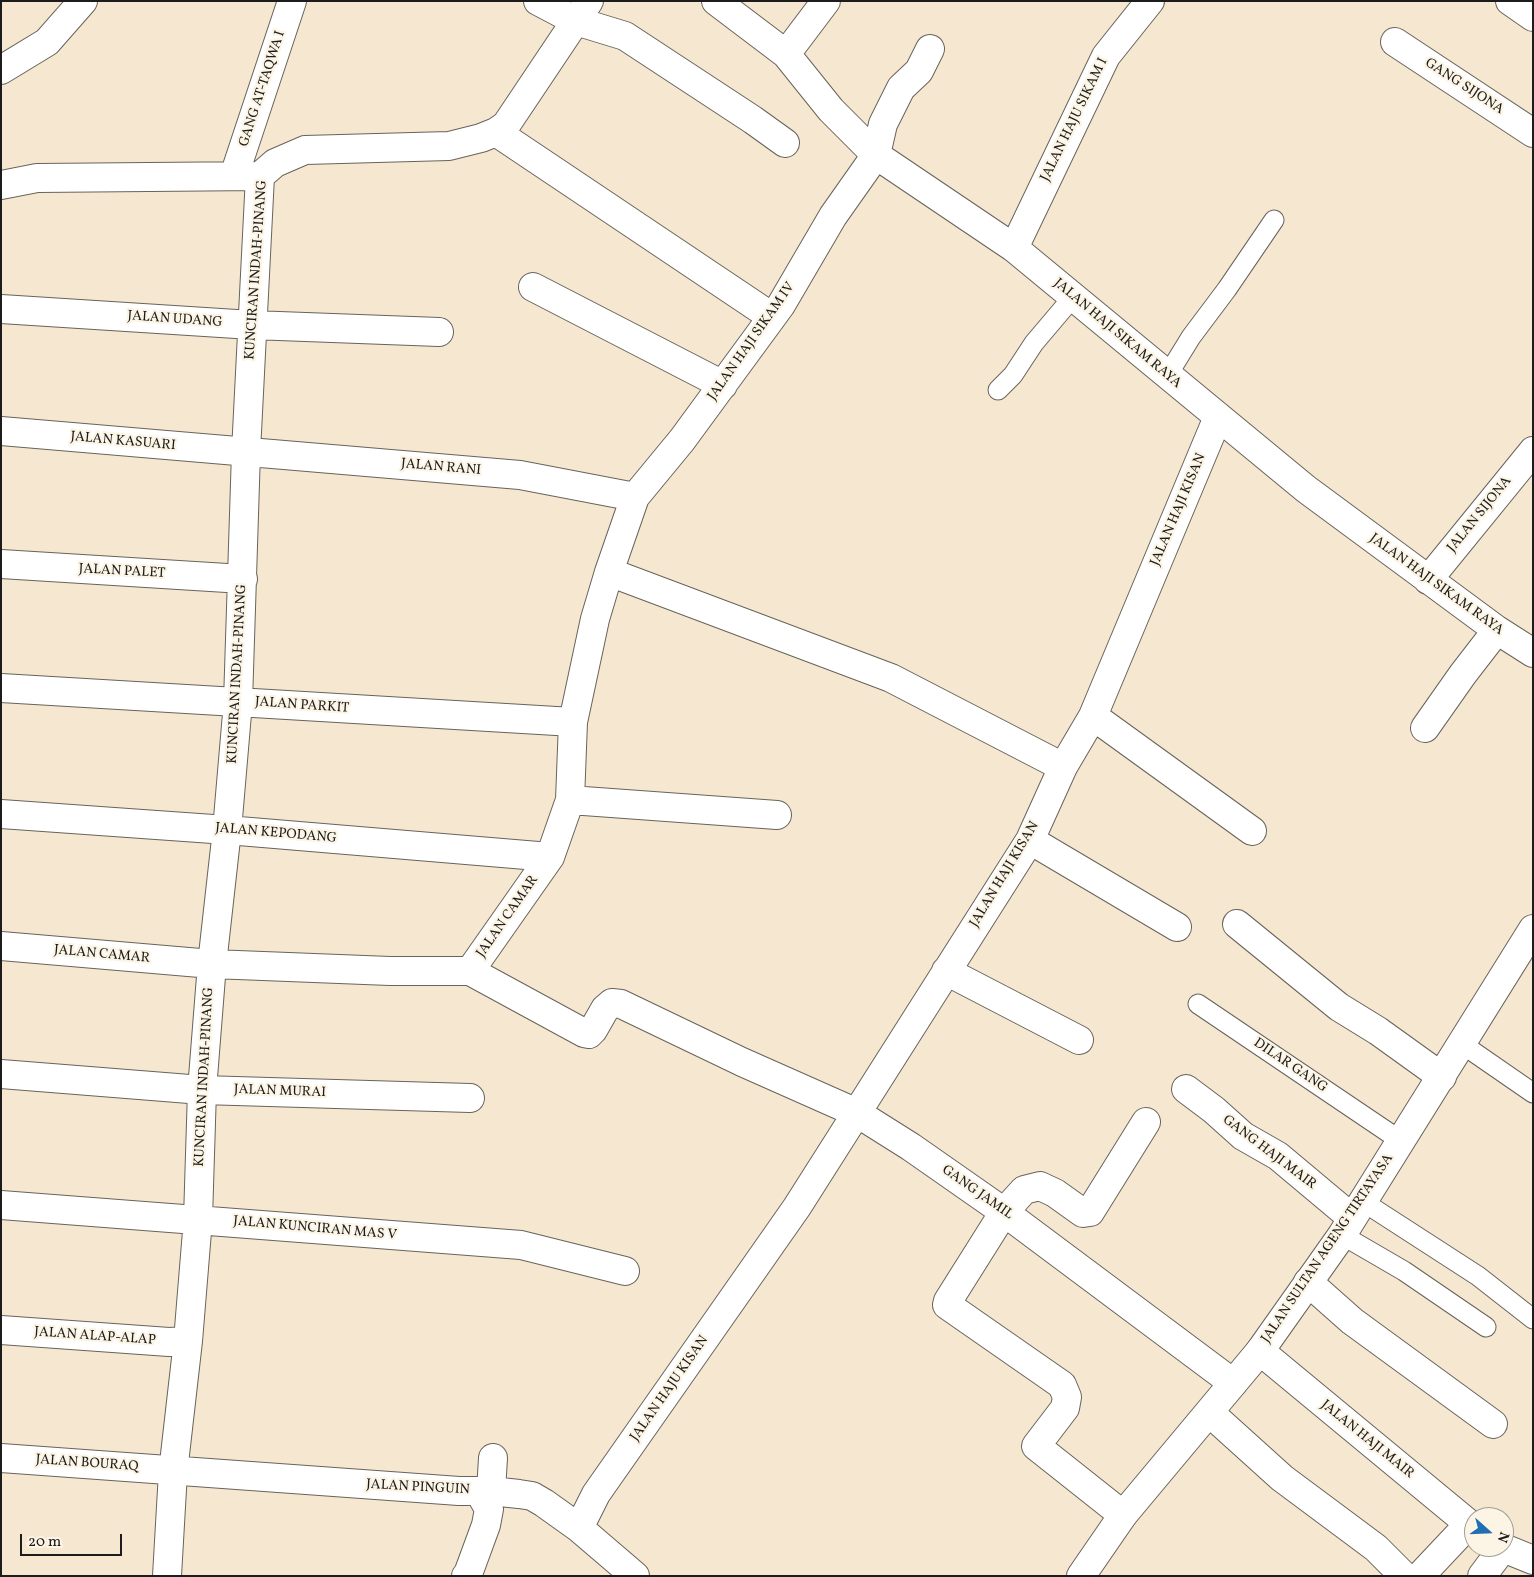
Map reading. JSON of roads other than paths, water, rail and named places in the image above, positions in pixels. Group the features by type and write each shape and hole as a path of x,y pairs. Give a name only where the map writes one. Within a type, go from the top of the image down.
{"street":[{"path":"1,70 47,42 83,1"},
{"name":"GANG AT-TAQWA I","path":"247,176 292,1"},
{"path":"538,1 582,11 624,36 785,143"},
{"name":"JALAN HAJI SIKAM RAYA","path":"716,1 786,54 831,110 876,155 1014,248 1306,489 1497,630 1533,653"},
{"path":"786,54 826,1"},
{"name":"JALAN HAJU SIKAM I","path":"1014,248 1106,56 1150,1"},
{"name":"KUNCIRAN INDAH-PINANG","path":"167,1576 173,1472 188,1341 198,1220 202,1090 212,964 228,830 238,702 252,325 247,176 305,150 449,146 482,138 496,132 506,125 582,11"},
{"name":"GANG SIJONA","path":"1395,42 1533,133"},
{"path":"876,155 883,124 901,88 919,71 930,49"},
{"path":"496,132 772,317"},
{"name":"JALAN HAJI SIKAM IV","path":"635,496 682,440 781,305 833,216 876,155"},
{"path":"1,185 37,178 247,176"},
{"path":"533,287 723,385"},
{"name":"JALAN UDANG","path":"1,310 252,325 439,332"},
{"name":"JALAN HAJI KISAN","path":"766,1252 797,1207 1030,840 1063,767 1093,716 1218,417"},
{"name":"JALAN KASUARI","path":"1,431 246,452"},
{"name":"JALAN SIJONA","path":"1428,580 1533,451"},
{"name":"JALAN RANI","path":"246,452 520,475 635,496"},
{"name":"JALAN CAMAR","path":"1,946 212,964 380,971 470,971 550,857 570,800 573,722 595,619 635,496"},
{"name":"JALAN PALET","path":"1,564 243,579"},
{"path":"609,572 891,678 1063,767"},
{"path":"1425,728 1497,630"},
{"name":"JALAN PARKIT","path":"1,688 573,722"},
{"path":"1093,716 1252,831"},
{"path":"570,800 777,815"},
{"name":"JALAN KEPODANG","path":"1,814 228,830 550,857"},
{"path":"1030,840 1177,928"},
{"path":"1237,924 1339,1007 1378,1031 1442,1077"},
{"name":"JALAN SULTAN AGENG TIRTAYASA","path":"1081,1576 1123,1515 1260,1351 1352,1218 1391,1135 1442,1077 1531,936"},
{"name":"GANG JAMIL","path":"470,971 584,1033 589,1034 593,1030 604,1009 612,1003 621,1004 856,1113 911,1147 1004,1212 1233,1383"},
{"path":"946,972 1079,1040"},
{"name":"JALAN MURAI","path":"1,1074 202,1090 470,1098"},
{"name":"GANG HAJI MAIR","path":"1186,1089 1214,1110 1243,1136 1278,1156 1352,1218"},
{"path":"1123,1515 1036,1445 1065,1408 1066,1397 1062,1385 947,1305 1004,1212 1024,1190 1040,1186 1055,1193 1083,1213 1090,1212 1146,1122"},
{"name":"JALAN KUNCIRAN MAS V","path":"1,1205 522,1245 625,1271"},
{"name":"JALAN HAJU KISAN","path":"579,1528 596,1494 766,1252"},
{"path":"1308,1282 1352,1320 1493,1424"},
{"name":"JALAN ALAP-ALAP","path":"1,1330 169,1342 188,1341"},
{"name":"JALAN HAJI MAIR","path":"1260,1351 1464,1519"},
{"path":"1210,1413 1282,1478 1376,1548 1404,1576"},
{"name":"JALAN BOURAQ","path":"1,1458 149,1468 173,1472"},
{"path":"466,1576 486,1525 489,1509 485,1491 493,1458"},
{"name":"JALAN PINGUIN","path":"173,1472 485,1491 532,1496 579,1528 635,1576"},
{"path":"1420,1576 1464,1534"},
{"path":"1514,1553 1533,1560"},
{"path":"1482,1576 1496,1557"}],"lane":[{"path":"1167,376 1190,338 1227,289 1274,220"},
{"path":"998,390 1013,374 1034,343 1073,297"},
{"name":"DILAR GANG","path":"1198,1004 1391,1135"},
{"path":"1462,1044 1533,1093"},
{"path":"1352,1218 1478,1276 1533,1319"},
{"path":"1352,1218 1404,1271 1486,1326"}]}
